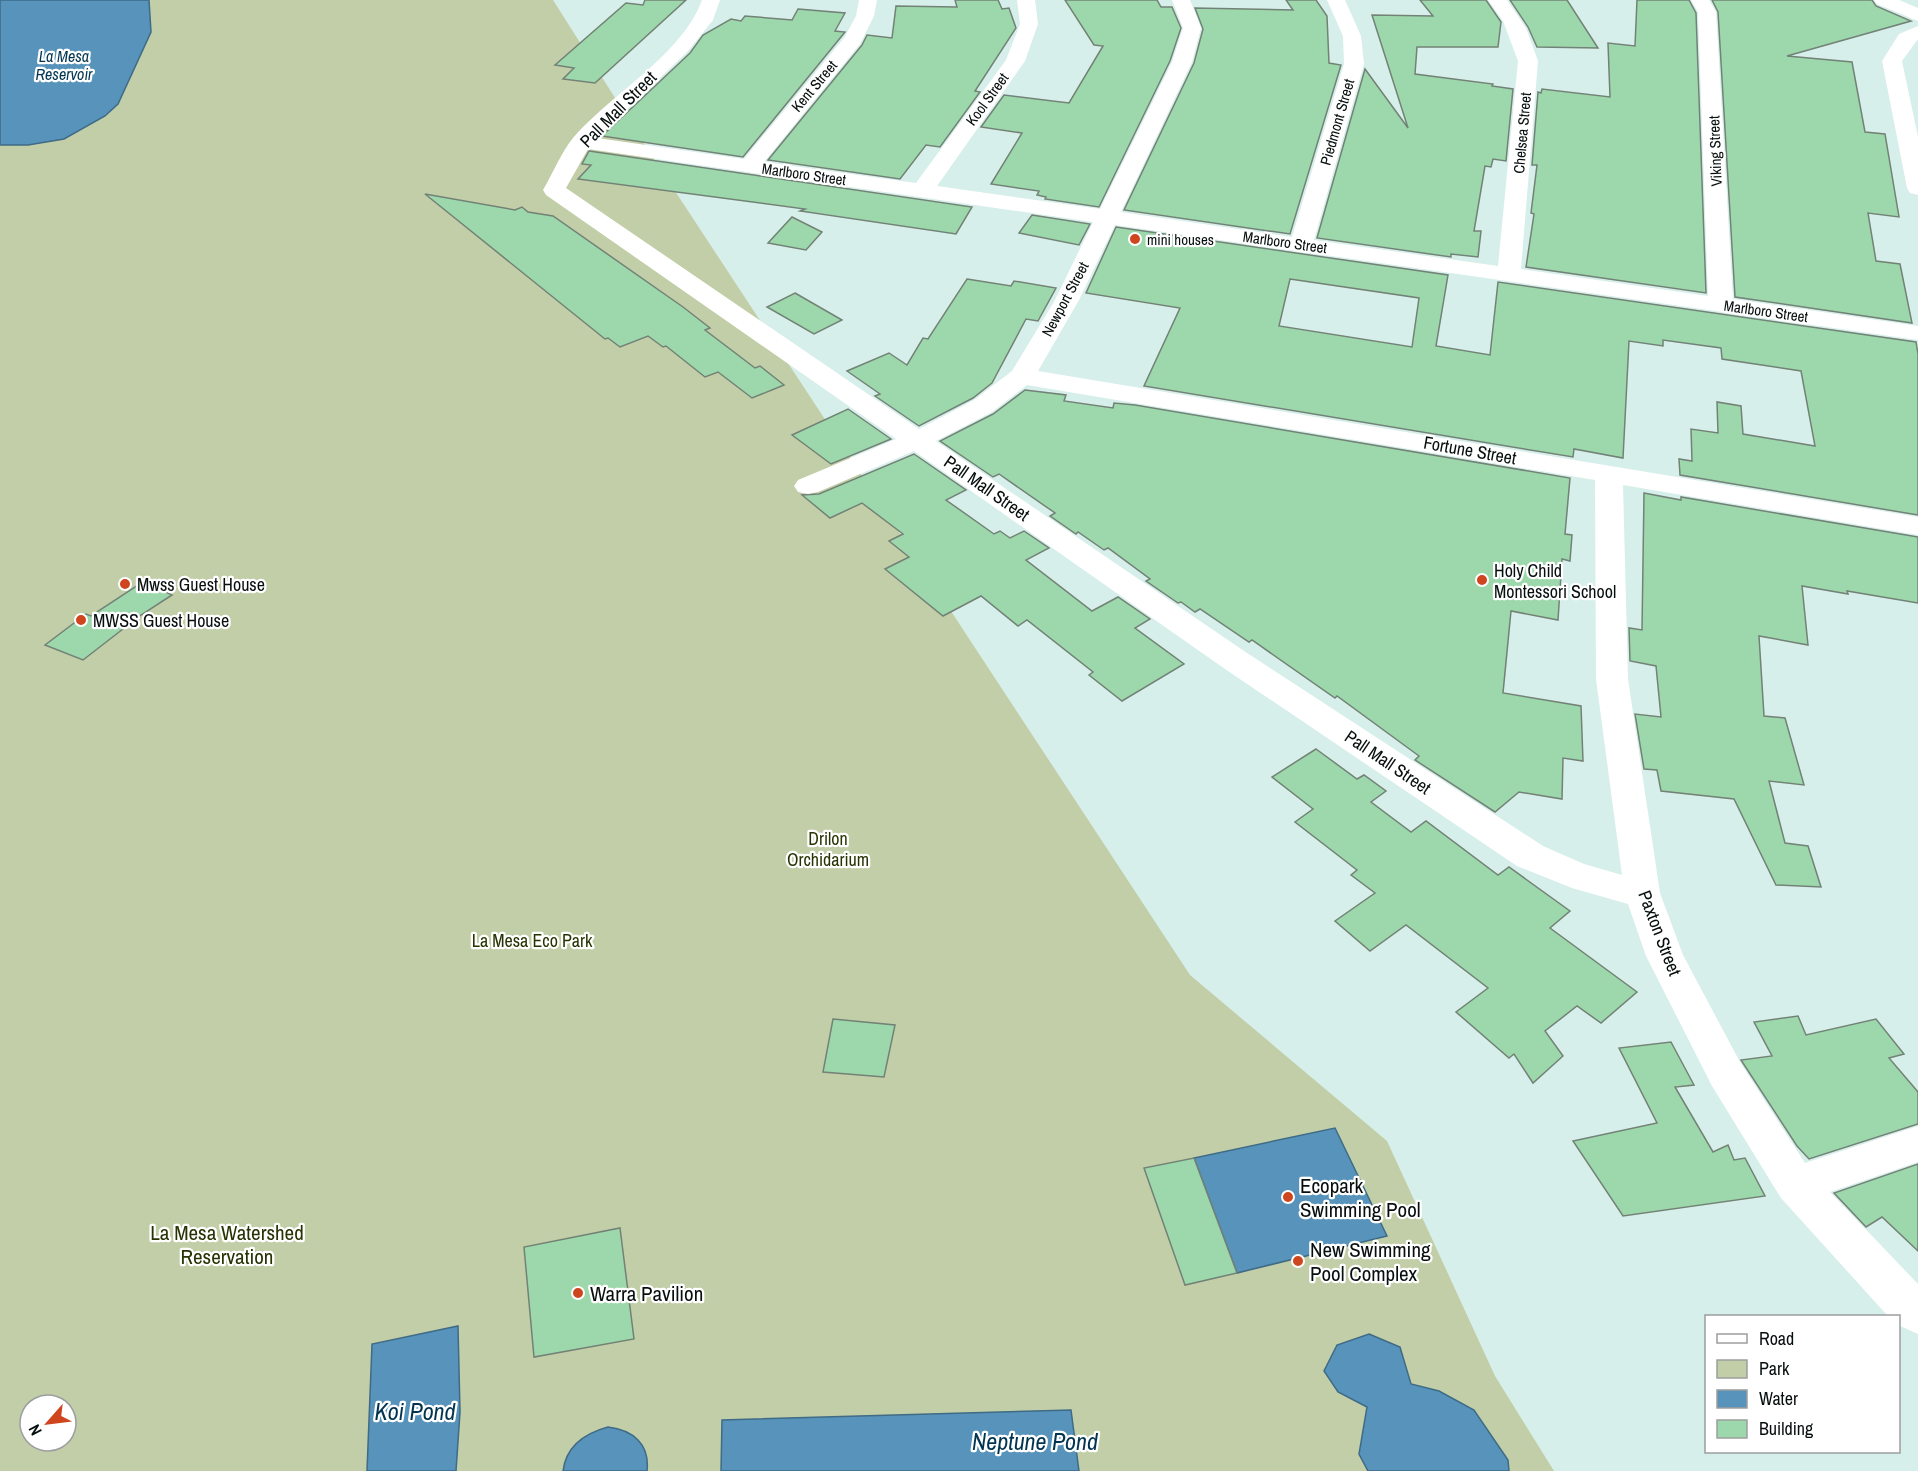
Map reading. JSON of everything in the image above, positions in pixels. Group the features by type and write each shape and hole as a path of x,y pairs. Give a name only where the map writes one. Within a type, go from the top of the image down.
{"street":[{"name":"Pall Mall Street","path":"711,0 704,20 681,47 581,142 554,190 1236,661 1530,856 1582,878 1610,887 1642,892"},
{"name":"Kent Street","path":"748,166 853,40 865,16 868,0"},
{"name":"Kool Street","path":"922,190 1015,61 1027,37 1031,22 1026,0"},
{"name":"Newport Street","path":"808,486 918,440 983,406 1022,376 1067,300 1188,46 1192,28 1181,0"},
{"name":"Piedmont Street","path":"1301,245 1354,64 1352,36 1336,0"},
{"name":"Chelsea Street","path":"1497,0 1506,9 1519,33 1528,61 1509,274"},
{"name":"Viking Street","path":"1700,0 1707,12 1721,305"},
{"path":"1883,0 1918,15"},
{"path":"1914,39 1899,48 1892,62 1918,188"},
{"name":"Marlboro Street","path":"581,142 1918,333"},
{"name":"Fortune Street","path":"1022,376 1918,526"},
{"name":"Paxton Street","path":"1609,475 1612,679 1642,892 1665,956 1721,1064 1796,1185 1902,1299 1918,1313"},
{"path":"1796,1185 1918,1144"}],"green space":[{"name":"La Mesa Eco Park","path":"0,0 553,0 650,153 1190,975 1387,1141 1495,1376 1554,1471 0,1471"}],"water":[{"name":"La Mesa Reservoir","path":"0,0 149,0 151,32 118,104 105,116 64,139 28,145 0,145"},
{"name":"Ecopark Swimming Pool","path":"1335,1128 1387,1236 1237,1273 1194,1158"},
{"name":"Koi Pond","path":"458,1326 460,1412 456,1471 367,1471 372,1344"},
{"path":"1369,1334 1400,1347 1411,1384 1439,1391 1474,1410 1508,1460 1509,1471 1368,1471 1359,1454 1367,1407 1338,1392 1324,1371 1337,1345"},
{"name":"Neptune Pond","path":"1071,1410 1079,1471 721,1471 722,1420"},
{"path":"608,1427 625,1431 638,1440 646,1453 647,1471 563,1471 568,1454 578,1442"}],"building":[{"path":"645,0 686,0 595,83 563,79 574,68 555,65 626,3 643,5"},
{"path":"955,0 998,0 1002,9 1009,8 1016,28 975,91 980,92 940,147 926,145 900,179 768,160 862,45 867,35 892,38 896,6 957,7"},
{"path":"1065,0 1157,0 1161,7 1172,7 1181,28 1170,61 1099,207 1045,199 1046,197 1037,195 1039,191 991,184 1022,133 981,127 1004,95 1069,103 1103,46 1094,45"},
{"path":"1286,0 1316,0 1327,16 1329,63 1341,65 1290,234 1124,210 1194,63 1203,29 1195,8 1293,10"},
{"path":"1420,0 1486,0 1501,22 1498,47 1417,47 1415,74 1493,84 1492,86 1513,89 1506,161 1493,159 1491,167 1485,166 1474,231 1481,231 1478,257 1451,254 1451,257 1317,238 1365,69 1408,128 1372,15 1433,16"},
{"path":"1510,0 1567,0 1598,48 1537,47 1528,27"},
{"path":"1637,0 1689,0 1696,13 1706,293 1526,267 1534,214 1531,213 1537,165 1532,165 1538,92 1541,93 1542,89 1610,97 1608,43 1635,46"},
{"path":"1712,0 1872,0 1876,6 1911,21 1787,56 1852,62 1865,132 1885,134 1899,217 1868,213 1876,261 1900,264 1912,323 1735,297 1718,12"},
{"path":"798,9 845,13 835,31 845,32 743,157 602,136 690,53 703,35 731,19 741,21 745,16 792,20"},
{"path":"589,151 972,207 956,234 800,211 805,209 578,179 591,165 582,164"},
{"path":"425,194 515,210 522,207 528,212 553,216 683,307 710,328 705,330 755,368 760,366 784,385 752,398 718,372 705,377 666,346 663,347 648,336 620,347 608,338 605,339"},
{"path":"1032,215 1090,224 1079,245 1019,233"},
{"path":"792,217 822,232 806,250 768,243"},
{"path":"1116,227 1448,275 1436,346 1490,355 1498,282 1916,342 1918,354 1918,515 1680,475 1679,459 1692,461 1691,429 1718,433 1717,402 1741,406 1743,434 1815,446 1801,371 1722,359 1721,348 1663,340 1663,346 1629,341 1623,458 1574,449 1573,457 1144,386 1180,308 1086,293","holes":["1290,279 1419,298 1412,347 1279,326"]},
{"path":"967,279 1011,286 1014,281 1056,288 1038,321 1026,319 992,383 973,398 919,426 875,396 880,394 847,371 889,353 907,365 923,338 928,339"},
{"path":"795,293 842,320 814,334 767,307"},
{"path":"1025,390 1066,395 1064,401 1113,408 1114,403 1135,405 1570,478 1565,534 1572,535 1570,561 1562,559 1558,620 1511,611 1503,693 1581,706 1583,761 1563,758 1562,799 1519,792 1495,812 1415,760 1419,756 1337,696 1335,698 1252,640 1249,642 1200,609 1195,612 1181,602 1178,603 1146,581 1150,579 1108,548 1104,550 1078,532 1076,534 1050,516 1055,513 999,474 993,477 940,441 993,414"},
{"path":"848,409 891,439 831,464 792,435"},
{"path":"914,454 966,490 946,500 994,534 1000,531 1010,538 1024,531 1049,548 1026,560 1092,611 1118,597 1150,619 1135,628 1184,664 1122,701 1089,675 1093,672 1027,620 1018,626 981,596 943,616 885,569 909,557 889,541 903,534 862,503 830,518 802,495 819,494"},
{"path":"1644,493 1681,500 1681,497 1918,537 1918,603 1802,586 1808,645 1759,636 1764,716 1785,718 1804,785 1769,781 1785,843 1808,846 1821,887 1776,885 1734,799 1661,791 1657,770 1644,769 1635,714 1661,717 1656,666 1630,661 1629,628 1642,630"},
{"path":"144,581 172,595 141,615 83,660 45,645 86,614 91,616"},
{"path":"1316,749 1357,779 1364,775 1386,791 1371,802 1411,832 1426,821 1498,875 1509,867 1570,911 1550,928 1637,992 1601,1023 1577,1006 1545,1031 1563,1056 1533,1083 1514,1054 1509,1058 1456,1012 1488,988 1406,925 1370,951 1335,921 1375,893 1351,875 1357,870 1295,822 1313,809 1272,777"},
{"path":"1798,1016 1806,1035 1876,1019 1904,1054 1889,1058 1918,1092 1918,1124 1809,1159 1797,1146 1741,1060 1772,1056 1754,1022"},
{"path":"833,1019 895,1025 884,1077 823,1072"},
{"path":"1671,1042 1694,1085 1675,1087 1713,1152 1728,1145 1734,1160 1745,1158 1765,1196 1623,1216 1573,1141 1657,1123 1619,1048"},
{"path":"1194,1158 1237,1273 1185,1285 1144,1168"},
{"path":"1918,1164 1918,1251 1882,1217 1866,1227 1834,1193"},
{"name":"Warra Pavilion","path":"620,1228 634,1339 534,1357 524,1247"}],"place":[{"name":"mini houses","path":"1135,239"},
{"name":"Holy Child Montessori School","path":"1482,580"},
{"name":"Mwss Guest House","path":"125,584"},
{"name":"MWSS Guest House","path":"81,620"},
{"name":"Ecopark Swimming Pool","path":"1288,1197"},
{"name":"New Swimming Pool Complex","path":"1298,1261"},
{"name":"Warra Pavilion","path":"578,1293"}],"park label":[{"name":"Drilon Orchidarium","path":"828,848"},
{"name":"La Mesa Watershed Reservation","path":"227,1244"}]}
